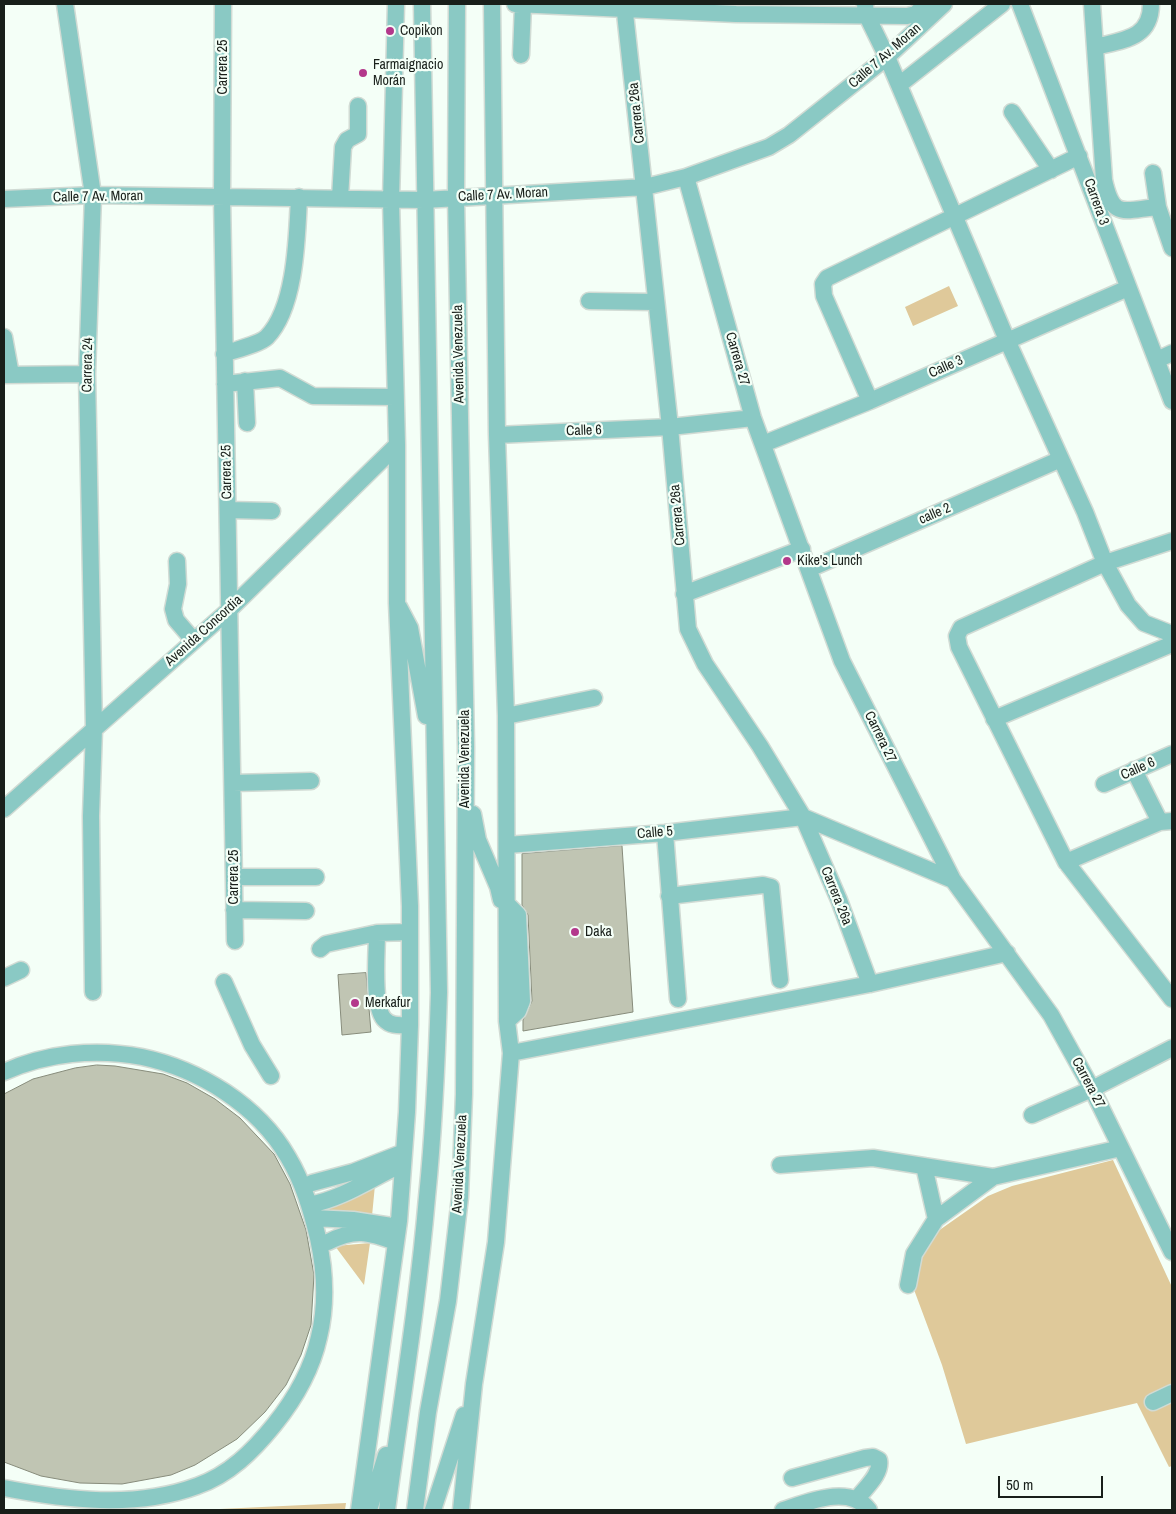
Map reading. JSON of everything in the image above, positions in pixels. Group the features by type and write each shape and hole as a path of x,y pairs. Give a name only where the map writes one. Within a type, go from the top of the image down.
{"street":[{"name":"Carrera 24","path":"65,4 93,195 87,374 94,729 91,816 93,992"},
{"name":"Carrera 25","path":"223,4 222,196 224,354 235,941"},
{"path":"359,1510 397,1234 410,1025 410,932 397,603 397,445 391,200 396,4"},
{"name":"Avenida Venezuela","path":"387,1510 419,1276 436,1086 440,992 424,200 422,4"},
{"name":"Avenida Venezuela","path":"415,1510 428,1412 448,1301 460,1197 466,997 466,778 456,197 457,4"},
{"path":"461,1510 474,1384 496,1242 511,1053 507,1021 507,926 505,902 506,716 493,196 492,4"},
{"path":"515,4 736,9 865,9 912,16 926,4"},
{"path":"521,56 524,4"},
{"name":"Calle 7 Av. Moran","path":"4,199 93,195 424,200 645,188 686,177 769,148 789,135 887,57 944,4"},
{"path":"899,85 1002,4"},
{"name":"Carrera 3","path":"1020,4 1172,401"},
{"path":"1092,4 1104,180 1109,201 1116,208 1123,210 1158,207"},
{"path":"1095,47 1131,38 1142,31 1148,21 1151,4"},
{"name":"Carrera 26a","path":"625,7 645,188 655,302 670,428 688,629 705,664 760,746 803,817 839,900 870,984"},
{"path":"865,9 1007,340 1085,512 1105,563 1128,606 1144,623 1172,634"},
{"path":"340,198 343,147 347,140 358,134 358,106"},
{"path":"1012,112 1051,170"},
{"path":"870,401 824,296 823,284 827,278 1079,156"},
{"path":"1153,173 1158,207 1172,248"},
{"name":"Carrera 27","path":"686,177 753,418 842,661 953,880 1051,1014 1092,1089 1172,1252"},
{"path":"224,354 266,338 279,320 289,297 299,197"},
{"name":"Calle 3","path":"763,444 870,401 1128,288"},
{"path":"589,301 655,302"},
{"path":"4,336 7,375 87,374"},
{"path":"1157,360 1172,354"},
{"path":"225,384 280,378 313,396 395,398"},
{"path":"245,381 247,423"},
{"name":"Calle 6","path":"498,435 670,428 753,418"},
{"name":"Avenida Concordia","path":"4,809 229,610 397,445"},
{"name":"calle 2","path":"809,568 1061,459"},
{"path":"228,510 272,511"},
{"path":"1172,541 1105,563 961,628 957,636 959,647 1066,862 1172,999"},
{"path":"684,594 802,549"},
{"path":"177,561 178,584 174,609 176,620 194,641"},
{"path":"397,603 410,628 435,755"},
{"path":"994,719 1172,644"},
{"path":"506,716 594,698"},
{"name":"Calle 6","path":"1104,784 1172,754"},
{"path":"1066,862 1166,821 1134,770"},
{"path":"466,778 478,840 498,887 507,926"},
{"path":"233,783 311,782"},
{"path":"803,817 953,880"},
{"name":"Calle 5","path":"506,846 665,833 803,817"},
{"path":"665,833 678,999"},
{"path":"234,876 316,877"},
{"path":"669,896 763,885 771,887 780,980"},
{"path":"505,902 518,914 522,991 521,1006 507,1021"},
{"path":"234,910 306,910"},
{"path":"320,949 326,944 377,933 410,932"},
{"path":"377,933 378,1010 385,1020 394,1025 410,1025"},
{"path":"511,1053 870,984 1007,953"},
{"path":"4,978 21,970"},
{"path":"224,982 252,1045 271,1076"},
{"path":"1032,1115 1092,1089 1172,1048"},
{"path":"4,1072 45,1058 97,1053 154,1060 196,1075 233,1098 267,1129 288,1155 311,1212 320,1250 324,1286 322,1322 315,1352 300,1386 280,1418 236,1465 212,1480 185,1490 132,1498 70,1499 27,1494 4,1488"},
{"path":"780,1165 873,1158 993,1177 1121,1148"},
{"path":"312,1183 403,1158"},
{"path":"311,1212 342,1196 403,1158"},
{"path":"924,1166 936,1219"},
{"path":"908,1285 914,1254 936,1219 993,1177"},
{"path":"311,1212 353,1220 397,1234"},
{"path":"328,1242 344,1234 357,1232 397,1234"},
{"path":"433,1510 474,1384"},
{"path":"1153,1402 1172,1393"},
{"path":"369,1510 400,1410"},
{"path":"792,1478 873,1457 879,1460 880,1466 857,1499"},
{"path":"783,1510 812,1501 835,1497 857,1499 870,1510"}],"shaded area":[{"path":"949,286 958,306 913,326 905,307"},
{"path":"1113,1160 1172,1287 1172,1466 1169,1467 1137,1403 966,1444 942,1365 913,1287 918,1262 931,1236 988,1196 1012,1186"},
{"path":"375,1185 372,1216 323,1215 324,1208"},
{"path":"370,1243 364,1285 335,1246"},
{"path":"346,1503 345,1510 199,1510"}],"building":[{"name":"Daka","path":"622,846 633,1012 523,1031 523,1020 532,1001 528,915 522,905 522,854"},
{"name":"Merkafur","path":"366,973 371,1032 342,1035 338,975"},
{"path":"97,1065 163,1074 187,1083 215,1099 240,1118 274,1154 290,1184 306,1230 314,1275 311,1325 301,1355 286,1385 265,1412 237,1439 195,1465 171,1475 122,1484 80,1483 41,1476 4,1462 4,1094 33,1079 75,1068"}],"place":[{"name":"Copikon","path":"390,31"},
{"name":"Farmaignacio Morán","path":"363,73"},
{"name":"Kike's Lunch","path":"787,561"},
{"name":"Daka","path":"575,932"},
{"name":"Merkafur","path":"355,1003"}]}
